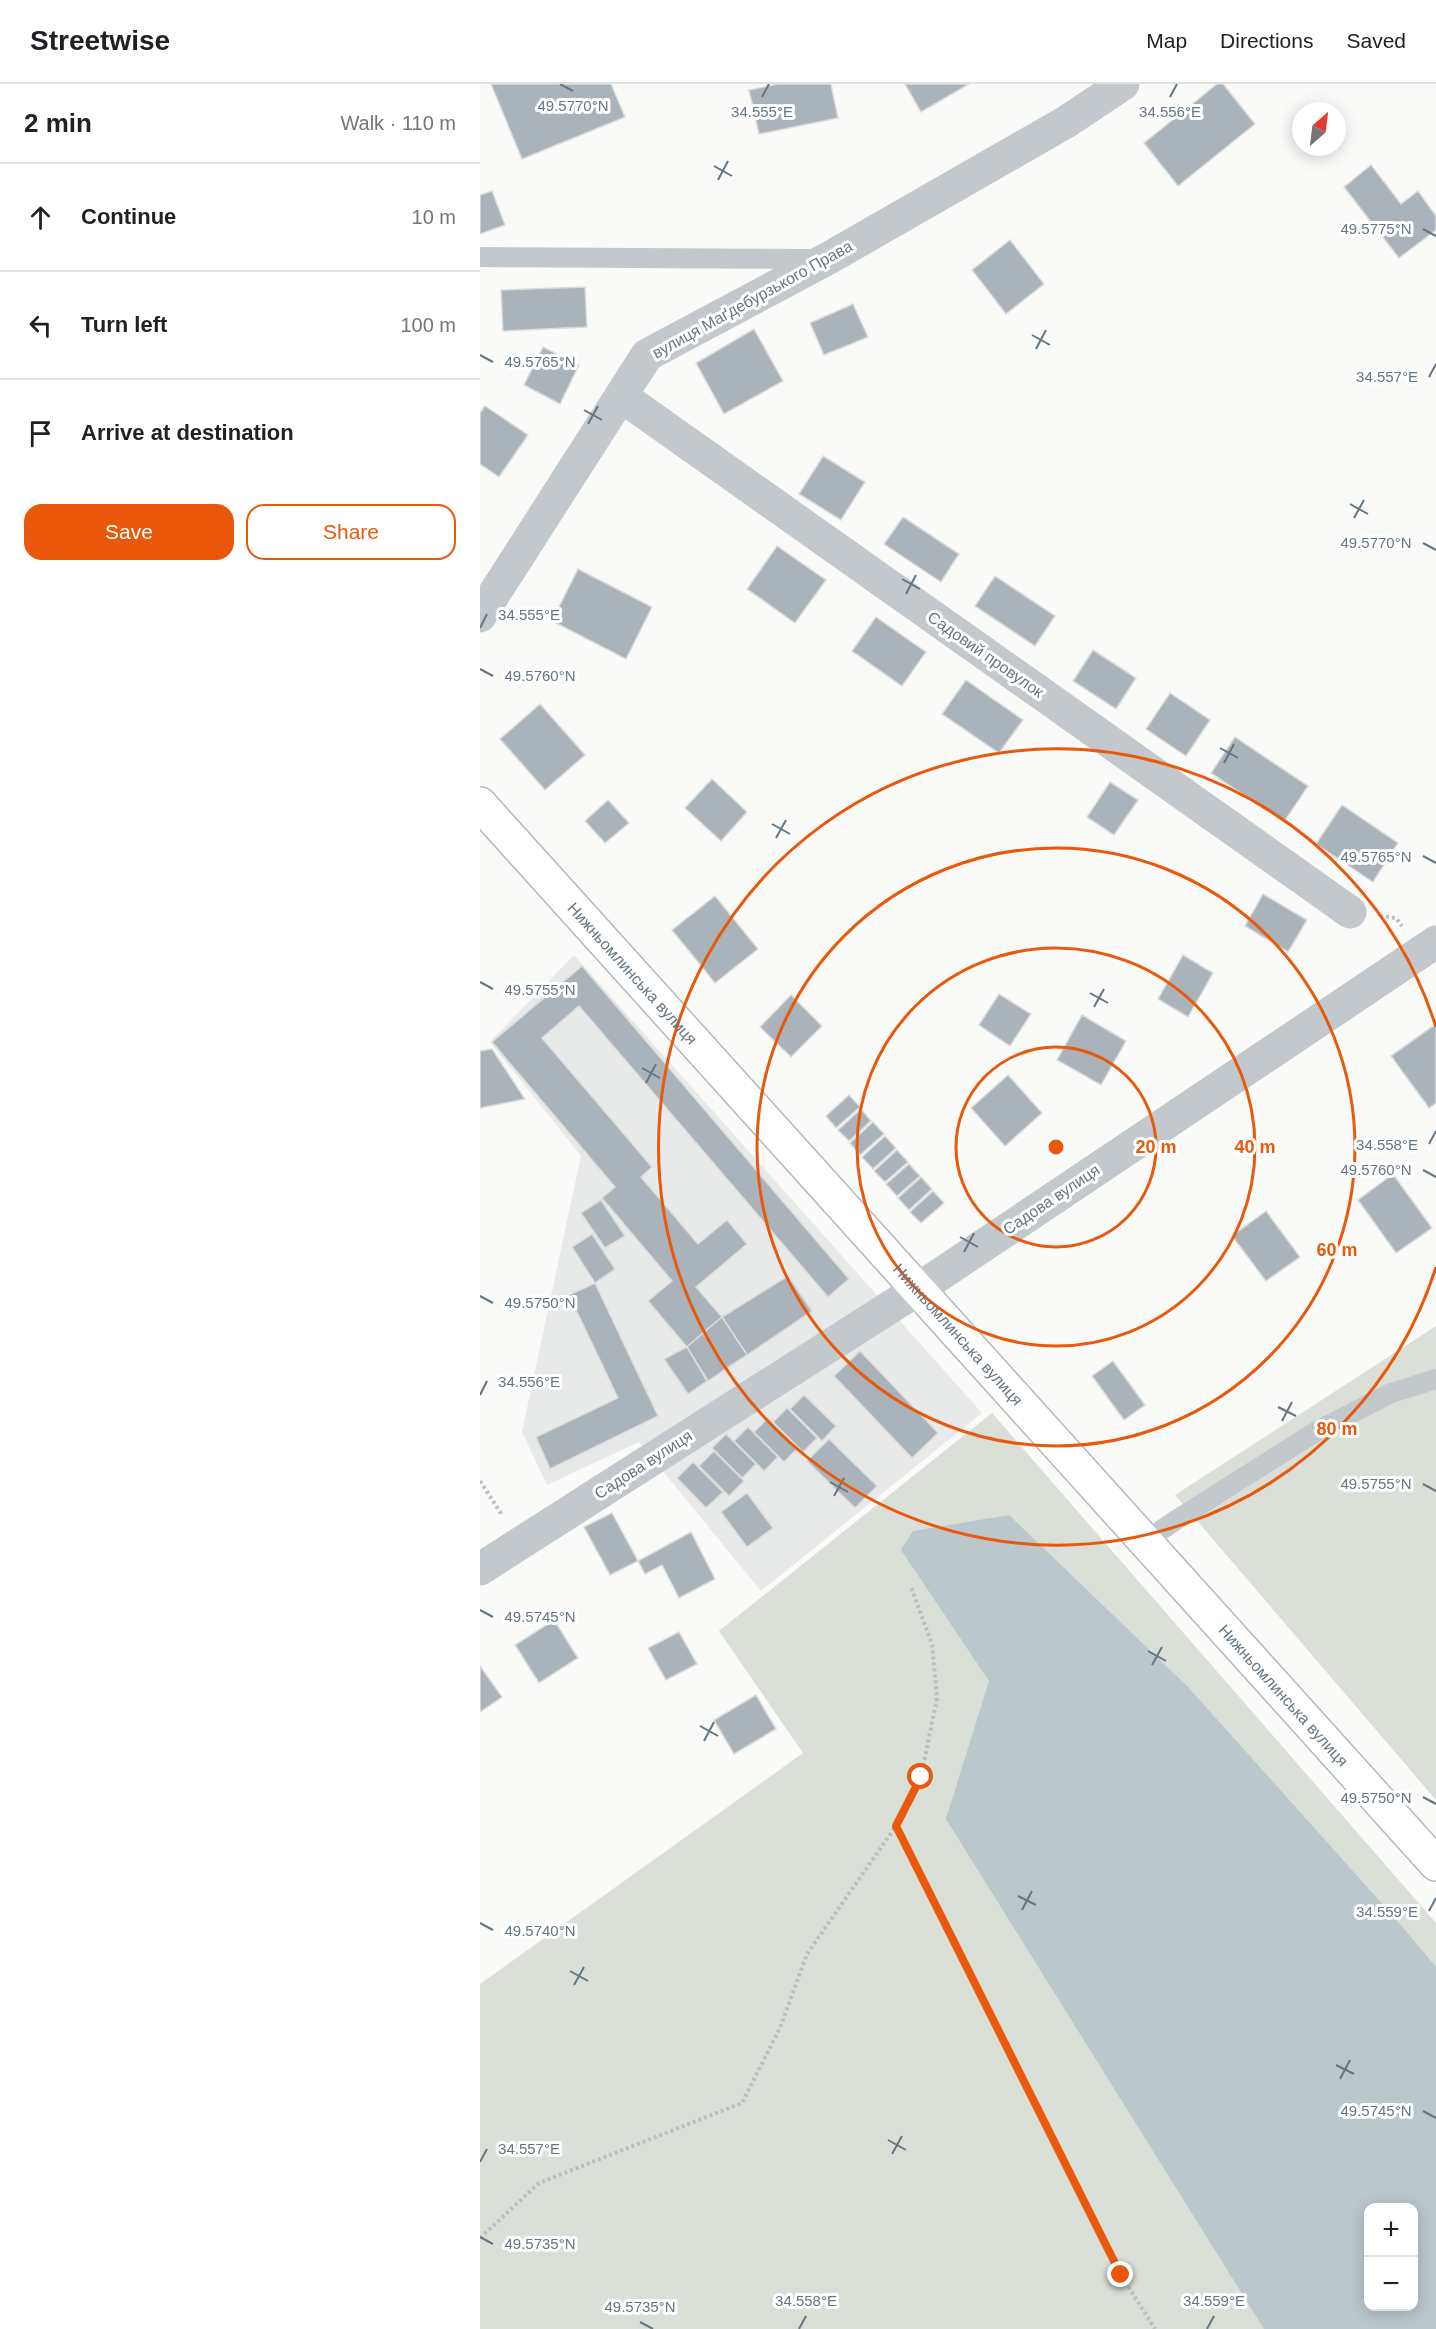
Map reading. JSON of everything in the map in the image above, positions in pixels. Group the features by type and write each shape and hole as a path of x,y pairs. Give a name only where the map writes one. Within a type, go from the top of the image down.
{"main road":[{"name":"Нижньомлинська вулиця","path":"480,804 1436,1864"}],"street":[{"name":"вулиця Маґдебурзького Права","path":"480,616 647,355 827,259 1066,122 1123,84"},
{"name":"Садовий провулок","path":"621,396 1350,912"},
{"name":"Садова вулиця","path":"480,1569 917,1290 1436,942"}],"lane":[{"path":"480,257 827,259"},
{"path":"1146,1541 1317,1431 1391,1393 1436,1379"}],"path":[{"path":"480,1480 520,1543"},
{"path":"480,2238 539,2182 742,2103 780,2028 807,1954 896,1826 921,1777 937,1698 932,1644 911,1587"},
{"path":"896,1826 1121,2275 1155,2329"}],"shaded area":[{"path":"574,955 982,1413 761,1591 639,1442 547,1485 522,1432 581,1156 490,1042"},
{"path":"1436,1326 1436,1800 1175,1495"},
{"path":"992,1413 1436,1923 1436,2329 480,2329 480,1984 803,1753 719,1631"},
{"path":"1009,1515 1188,1687 1436,1967 1436,2329 1264,2329 946,1819 989,1681 901,1550 913,1531"}],"building":[{"path":"491,84 611,84 625,117 522,159"},
{"path":"778,84 831,84 838,118 759,134 749,90"},
{"path":"905,84 969,84 921,112"},
{"path":"1217,84 1223,84 1255,124 1178,186 1144,143"},
{"path":"1371,165 1401,204 1418,191 1436,216 1436,230 1399,258 1344,187"},
{"path":"492,191 505,225 480,234 480,195"},
{"path":"1010,240 1044,284 1006,314 972,270"},
{"path":"585,287 587,327 503,331 501,290"},
{"path":"853,304 868,337 824,355 810,323"},
{"path":"754,329 783,381 724,414 696,363"},
{"path":"543,347 579,365 560,404 524,385"},
{"path":"485,406 528,435 499,477 480,464 480,413"},
{"path":"823,456 865,482 841,520 799,494"},
{"path":"903,517 959,554 941,582 884,544"},
{"path":"777,546 826,580 795,623 747,589"},
{"path":"578,569 652,607 626,659 552,621"},
{"path":"995,576 1055,616 1035,646 975,606"},
{"path":"876,617 926,652 902,686 852,651"},
{"path":"1093,650 1136,678 1116,709 1073,681"},
{"path":"966,680 1023,720 999,753 942,714"},
{"path":"1170,693 1210,720 1186,756 1146,729"},
{"path":"540,704 585,755 545,790 500,739"},
{"path":"1235,737 1308,786 1284,822 1211,773"},
{"path":"712,779 747,812 721,841 685,808"},
{"path":"1110,782 1138,800 1114,835 1087,817"},
{"path":"608,800 629,823 605,843 585,821"},
{"path":"1342,805 1398,843 1373,882 1316,844"},
{"path":"1263,894 1307,920 1288,952 1245,926"},
{"path":"715,896 758,949 715,983 672,930"},
{"path":"1183,955 1213,973 1188,1017 1158,999"},
{"path":"582,966 849,1279 828,1297 579,1006 542,1038 652,1167 641,1177 698,1244 727,1220 747,1244 696,1287 722,1317 687,1347 648,1301 672,1281 602,1198 615,1187 492,1042"},
{"path":"999,994 1031,1014 1010,1046 979,1025"},
{"path":"791,995 822,1026 791,1057 760,1027"},
{"path":"1082,1015 1126,1041 1101,1085 1057,1060"},
{"path":"1436,1024 1436,1103 1429,1108 1391,1056"},
{"path":"492,1049 525,1099 480,1108 480,1051"},
{"path":"1008,1075 1042,1113 1005,1146 971,1108"},
{"path":"849,1095 860,1107 836,1128 826,1116"},
{"path":"861,1109 871,1121 849,1141 838,1130"},
{"path":"873,1122 884,1134 860,1155 850,1143"},
{"path":"885,1136 896,1148 873,1169 862,1157"},
{"path":"897,1150 908,1162 885,1182 874,1171"},
{"path":"909,1164 920,1176 897,1196 886,1184"},
{"path":"1393,1174 1432,1228 1396,1253 1358,1200"},
{"path":"921,1177 932,1189 909,1210 898,1198"},
{"path":"933,1191 944,1203 921,1223 910,1212"},
{"path":"601,1200 625,1236 605,1248 581,1213"},
{"path":"1266,1211 1300,1257 1266,1281 1232,1236"},
{"path":"592,1234 615,1269 595,1283 572,1247"},
{"path":"788,1276 812,1311 747,1355 722,1317"},
{"path":"595,1283 658,1416 550,1469 536,1437 618,1398 569,1295"},
{"path":"722,1317 747,1355 727,1368 703,1333"},
{"path":"703,1333 727,1368 708,1381 687,1347"},
{"path":"687,1347 707,1381 688,1394 664,1359"},
{"path":"860,1351 938,1433 912,1458 834,1376"},
{"path":"1113,1361 1145,1405 1124,1420 1092,1376"},
{"path":"804,1395 836,1426 822,1441 790,1409"},
{"path":"787,1408 817,1438 803,1452 773,1422"},
{"path":"768,1418 798,1448 784,1462 754,1432"},
{"path":"748,1427 778,1457 764,1471 734,1441"},
{"path":"726,1434 756,1464 742,1478 712,1448"},
{"path":"829,1439 877,1486 855,1508 807,1461"},
{"path":"714,1451 744,1481 729,1496 699,1466"},
{"path":"693,1462 723,1492 706,1508 677,1478"},
{"path":"747,1493 773,1528 747,1547 721,1512"},
{"path":"612,1513 638,1561 610,1575 584,1527"},
{"path":"691,1532 715,1579 679,1598 662,1565 645,1574 638,1561"},
{"path":"554,1620 578,1658 539,1683 515,1645"},
{"path":"679,1632 697,1664 666,1680 648,1648"},
{"path":"480,1666 502,1697 480,1712"},
{"path":"756,1695 776,1729 734,1754 714,1720"}],"route":[{"path":"921,1777 896,1826 1121,2275"}]}
